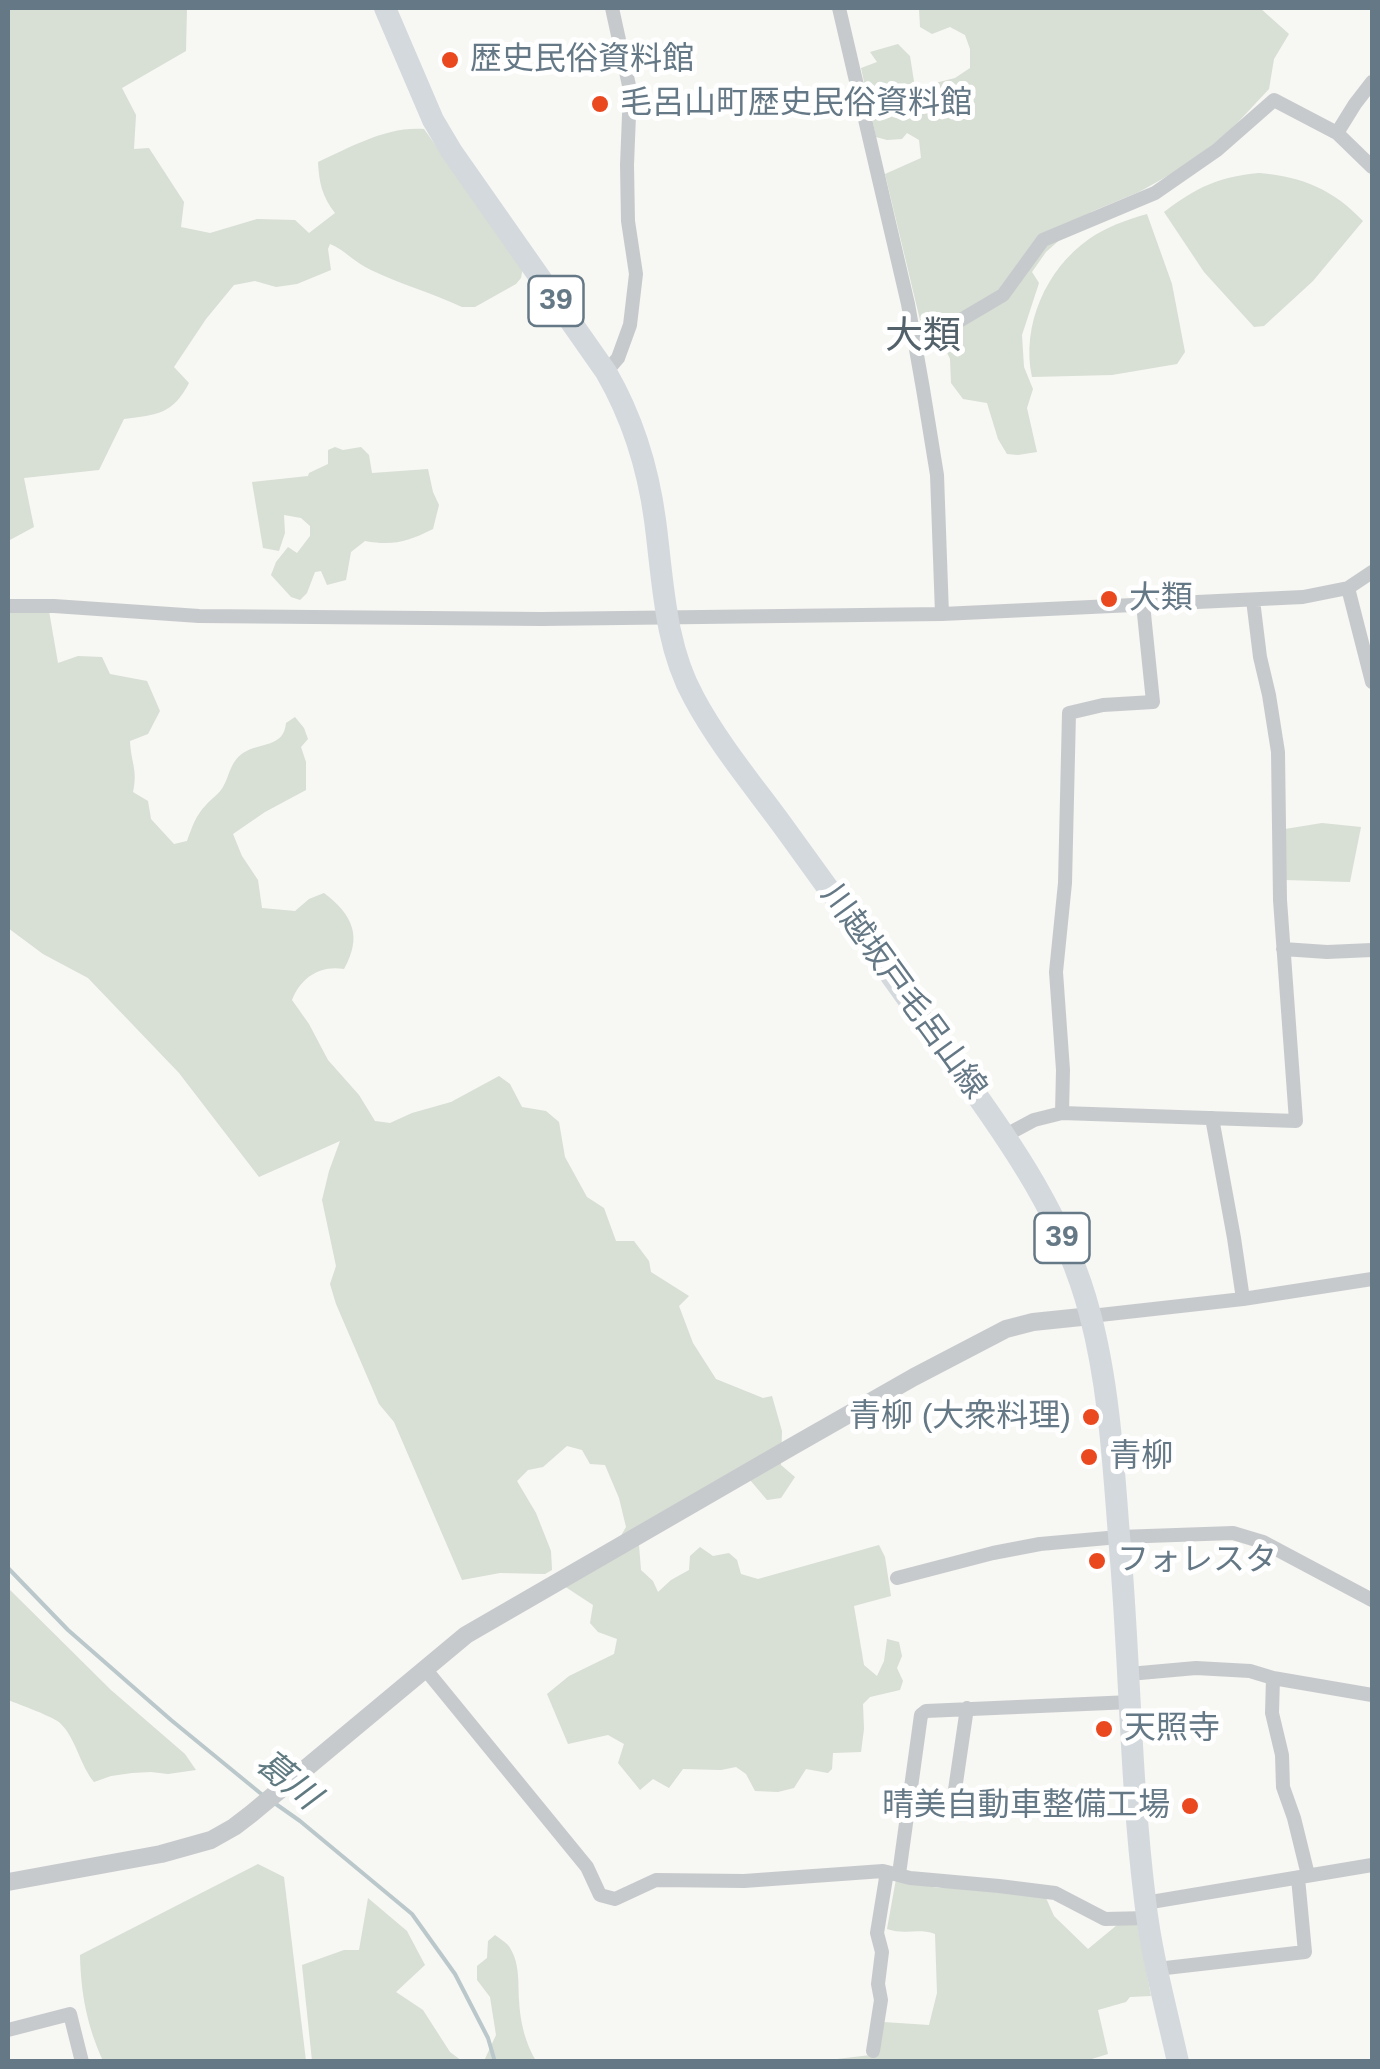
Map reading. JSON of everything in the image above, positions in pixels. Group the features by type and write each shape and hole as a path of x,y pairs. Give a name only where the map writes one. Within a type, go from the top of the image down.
{"main road":[{"name":"川越坂戸毛呂山線","path":"384,8 452,152 606,372 632,426 654,514 667,616 682,673 700,709 1006,1135 1056,1221 1078,1273 1091,1316 1106,1397 1146,1910 1178,2062"}],"street":[{"path":"606,372 618,358 630,325 636,274 628,222 630,90 612,8"},
{"path":"839,8 913,332 936,475 942,614"},
{"path":"1337,132 1372,82"},
{"path":"913,332 954,324 1003,295 1043,240 1155,193 1217,150 1274,100 1337,132 1372,166"},
{"path":"8,606 199,616 542,619 942,614 1315,596 1348,588 1372,572"},
{"path":"1348,588 1372,682"},
{"path":"1006,1135 1034,1120 1062,1114 1296,1121 1280,900 1278,752 1253,600"},
{"path":"1062,1114 1056,972 1065,883 1069,713 1103,705 1153,702 1142,604"},
{"path":"1283,949 1372,950"},
{"path":"1212,1118 1243,1299"},
{"path":"8,1882 161,1854 211,1840 257,1809 466,1635 914,1377 1006,1329 1033,1322 1372,1280"},
{"path":"898,1578 1025,1546 1233,1532 1263,1542 1372,1600"},
{"path":"1129,1674 1196,1668 1250,1671 1372,1695"},
{"path":"426,1670 587,1867 600,1895 609,1899 615,1900 656,1880 716,1882 893,1873 1054,1893 1105,1919 1303,1876 1372,1866"},
{"path":"1157,1969 1305,1952 1303,1876 1294,1818 1283,1787 1282,1755 1272,1713 1273,1678"},
{"path":"873,2051 881,2000 878,1984 882,1952 877,1934 908,1810 921,1715 967,1708 1131,1702"},
{"path":"908,1810 952,1810 967,1708"},
{"path":"8,2030 70,2014 82,2062"}],"shaded area":[{"path":"8,8 187,8 186,51 122,88 136,115 134,149 149,148 184,202 181,227 210,233 257,219 295,220 309,233 335,213 322,189 318,162 383,134 424,129 523,267 521,278 475,307 462,307 371,270 330,244 331,270 297,284 276,287 255,281 234,285 174,367 189,383 177,401 155,414 124,419 99,470 24,478 34,527 8,541"},
{"path":"919,8 1260,8 1289,34 1274,59 1269,89 1227,134 1180,169 1091,212 1046,252 1032,272 1039,283 1022,335 1024,367 1033,389 1027,408 1037,452 1007,454 987,403 963,399 951,383 950,359 943,344 926,345 885,174 921,158 919,140 907,133 902,139 876,137 861,68 877,62 870,52 898,44 910,56 915,88 955,78 970,68 965,35 950,27 932,34 920,27"},
{"path":"1259,173 1289,177 1316,187 1363,221 1313,281 1264,326 1254,327 1204,272 1164,212 1208,185"},
{"path":"1147,214 1172,284 1185,352 1177,364 1112,375 1032,377 1030,338 1034,319 1060,266 1096,235"},
{"path":"361,447 369,455 372,473 428,469 439,505 433,529 400,542 365,541 351,552 346,580 327,585 321,571 315,572 300,600 291,597 271,575 288,547 297,553 310,536 310,526 301,518 284,515 285,533 279,551 263,548 252,482 308,476 328,464 328,450"},
{"path":"8,611 49,611 58,663 78,656 102,657 110,674 147,681 160,711 148,734 130,741 135,772 133,792 148,801 151,819 174,844 187,841 197,817 221,790 239,757 276,741 286,723 295,717 304,728 308,739 301,747 306,762 306,790 233,834 258,880 262,908 295,911 324,893 342,910 352,928 353,947 344,969 327,969 312,975 300,985 292,1000 328,1060 359,1095 375,1121 390,1123 451,1102 499,1076 510,1084 522,1107 546,1111 559,1122 565,1157 587,1197 604,1208 616,1241 634,1241 649,1261 651,1272 689,1296 679,1306 693,1343 716,1379 763,1398 772,1396 782,1431 781,1465 795,1477 781,1498 767,1500 750,1480 662,1515 639,1545 641,1570 658,1592 689,1570 690,1556 700,1547 713,1556 729,1553 737,1560 741,1574 758,1579 879,1545 885,1557 891,1596 854,1606 864,1665 877,1676 887,1639 899,1642 902,1656 897,1668 903,1681 900,1690 870,1697 863,1704 861,1752 833,1753 828,1773 806,1769 794,1788 778,1792 755,1791 746,1774 736,1767 683,1769 669,1788 653,1779 640,1790 618,1763 624,1744 608,1735 568,1744 547,1694 569,1676 614,1654 617,1639 598,1632 590,1623 593,1605 564,1586 619,1539 626,1527 605,1465 590,1464 582,1450 567,1446 543,1467 528,1470 517,1481 536,1513 551,1551 552,1570 545,1574 500,1573 462,1580 394,1422 379,1404 330,1284 336,1266 322,1200 340,1141 259,1177 179,1073 88,978 43,954 8,928"},
{"path":"1322,823 1361,827 1350,882 1285,880 1285,829"},
{"path":"8,1588 111,1690 185,1754 196,1770 132,1773 94,1782 61,1724 8,1700"},
{"path":"258,1864 284,1877 306,2061 103,2061 86,2010 80,1955"},
{"path":"896,1879 937,1888 960,1887 1046,1898 1054,1916 1088,1949 1117,1925 1137,1921 1151,1996 1130,1997 1126,2002 1098,2010 1108,2054 1082,2062 830,2062 879,2054 883,2022 929,2025 937,1993 935,1934 887,1929"},
{"path":"368,1898 407,1931 425,1965 396,1992 423,2010 450,2052 462,2061 312,2061 302,1965 344,1950 359,1950"},
{"path":"495,1935 508,1945 515,1958 522,2024 536,2061 484,2061 496,2035 490,1997 477,1980 477,1966 487,1958 488,1941"}],"waterway":[{"name":"葛川","path":"8,1568 68,1630 265,1797"},
{"name":"葛川","path":"273,1802 412,1914 455,1974 488,2038 495,2062"}],"place":[{"name":"歴史民俗資料館","path":"450,60"},
{"name":"毛呂山町歴史民俗資料館","path":"600,104"},
{"name":"大類","path":"1109,599"},
{"name":"青柳 (大衆料理)","path":"1091,1417"},
{"name":"青柳","path":"1089,1457"},
{"name":"フォレスタ","path":"1097,1561"},
{"name":"天照寺","path":"1104,1729"},
{"name":"晴美自動車整備工場","path":"1190,1806"}],"district":[{"name":"大類","path":"923,338"}]}
